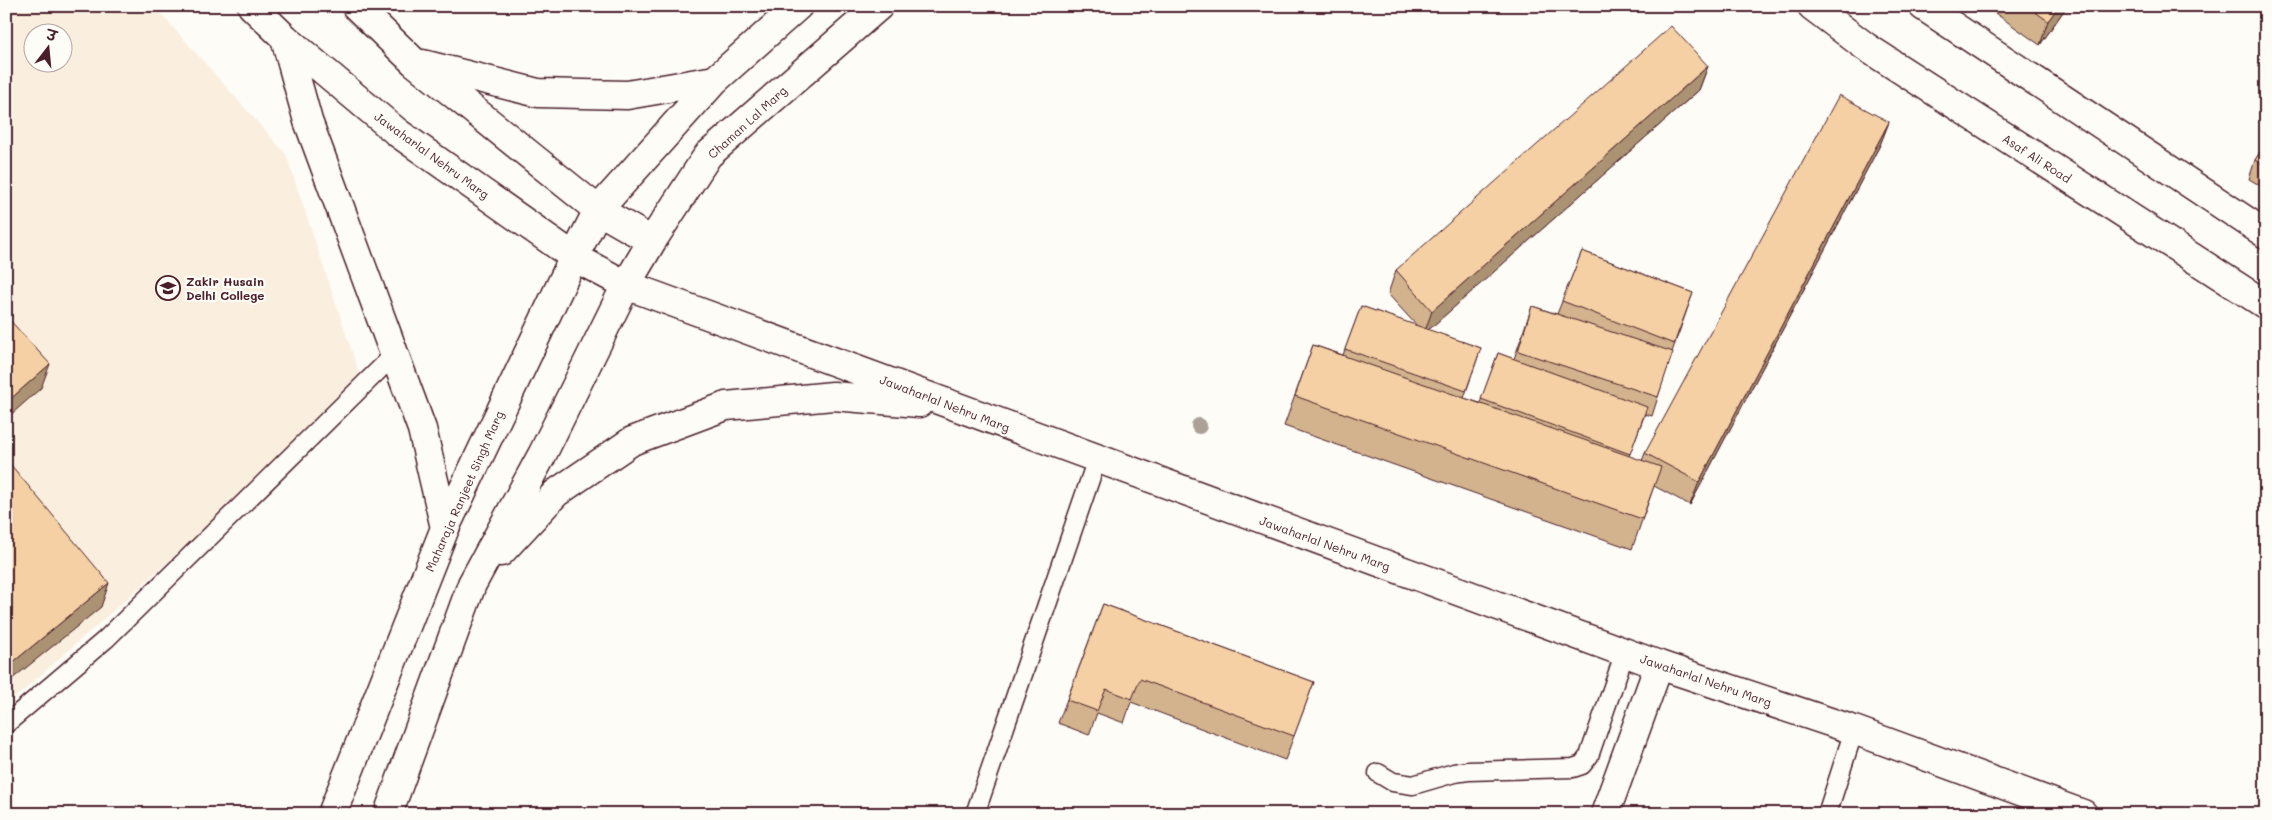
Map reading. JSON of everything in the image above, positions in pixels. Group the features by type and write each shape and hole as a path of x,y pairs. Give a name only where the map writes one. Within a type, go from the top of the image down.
{"main road":[{"name":"Jawaharlal Nehru Marg","path":"252,6 285,38 398,132 574,257 626,285 1659,665 1854,730 2083,814"},
{"path":"356,6 414,62 598,210 652,241"},
{"path":"574,257 598,210 715,80 798,6"},
{"name":"Chaman Lal Marg","path":"626,285 708,155 879,6"},
{"name":"Asaf Ali Road","path":"1812,6 1866,48 2266,306"},
{"path":"1923,6 2266,234"},
{"path":"285,38 308,122 422,429 445,528"},
{"path":"414,62 538,93 627,95 715,80"},
{"name":"Maharaja Ranjeet Singh Marg","path":"332,814 445,528 574,257"},
{"path":"388,814 472,584 542,455 626,285"},
{"path":"472,584 556,493 632,441 726,406 833,396 948,405"},
{"path":"1605,814 1659,665"}],"lane":[{"path":"6,724 106,639 394,355"},
{"path":"974,814 1097,459"},
{"path":"1378,773 1393,782 1413,785 1461,772 1573,768 1582,765 1589,756 1625,652"},
{"path":"1827,814 1854,730"}],"shaded area":[{"name":"Zakir Husain Delhi College","path":"6,6 154,6 286,154 364,388 6,706"}],"building":[{"path":"2027,6 2059,6 2048,21"},
{"path":"1671,26 1708,66 1432,311 1396,270"},
{"path":"1839,95 1889,122 1699,482 1645,453"},
{"path":"2266,143 2266,166 2255,160"},
{"path":"1582,251 1693,293 1674,344 1562,301"},
{"path":"1361,306 1481,348 1466,391 1345,349"},
{"path":"1532,306 1673,352 1658,397 1518,351"},
{"path":"6,316 50,364 6,403"},
{"path":"1313,345 1661,467 1642,519 1295,396"},
{"path":"1498,353 1647,407 1630,454 1481,399"},
{"path":"6,459 109,583 6,668"},
{"path":"1103,604 1314,682 1294,736 1140,679 1132,699 1106,689 1097,711 1067,700"}],"place":[{"name":"Zakir Husain Delhi College","path":"168,288"}]}
